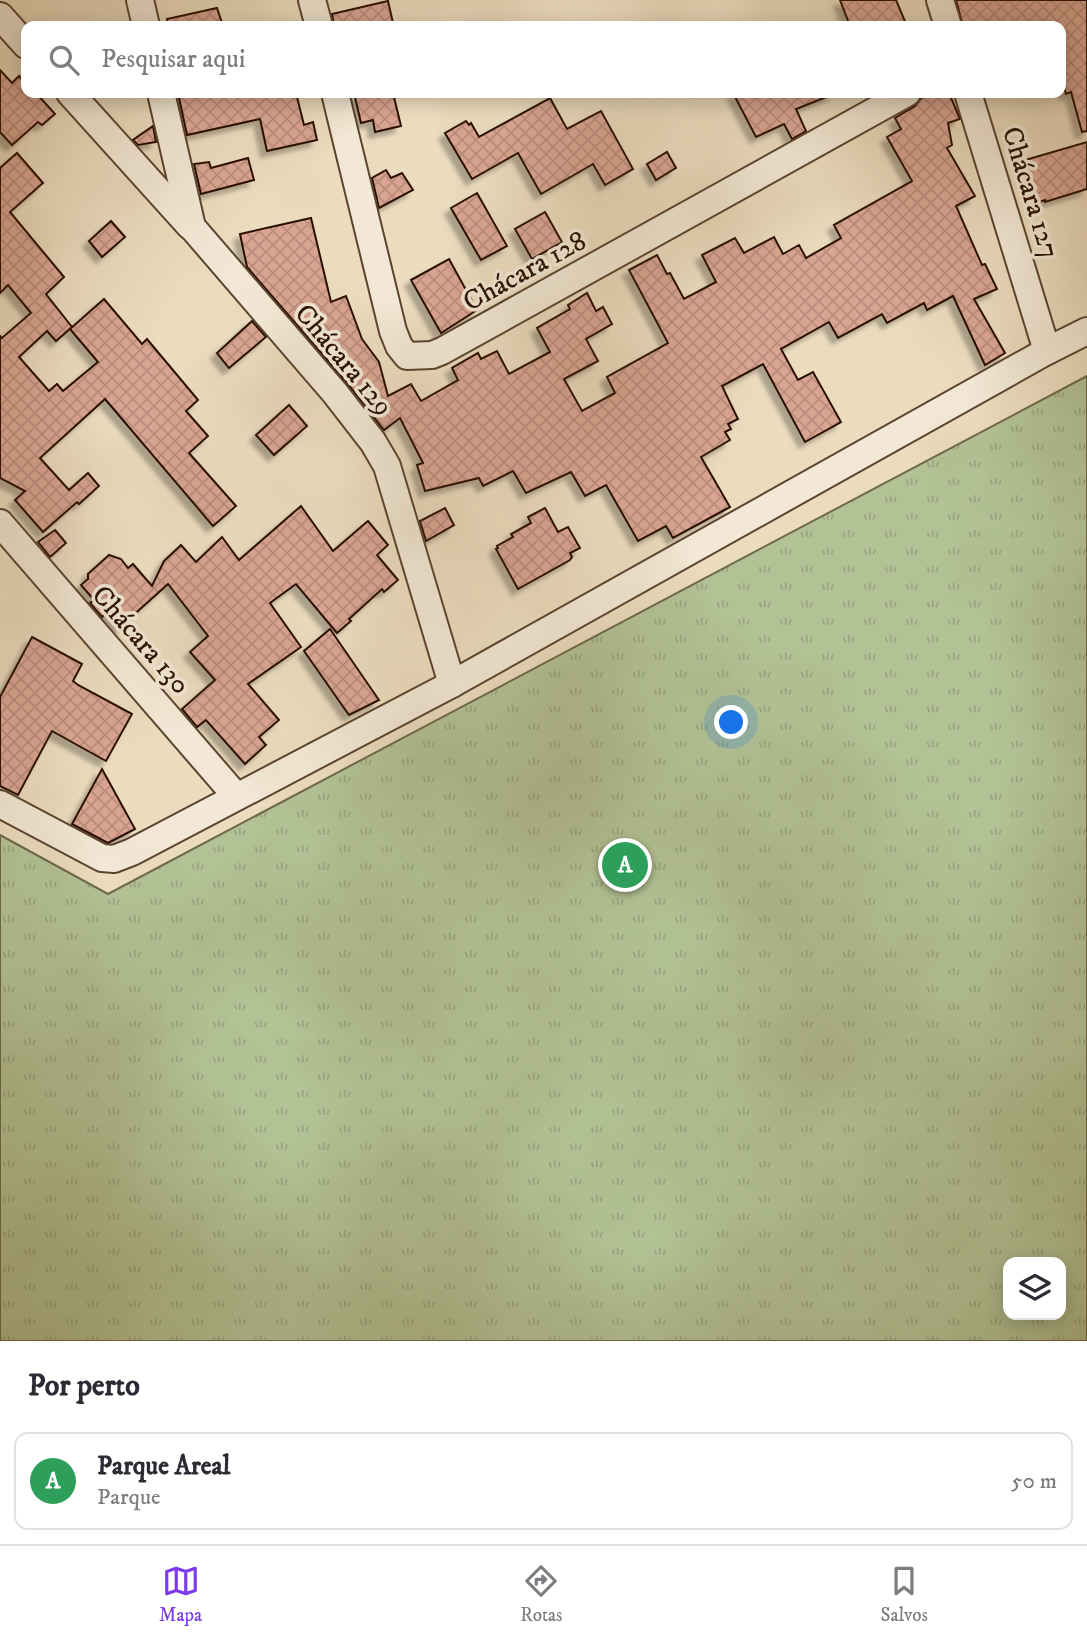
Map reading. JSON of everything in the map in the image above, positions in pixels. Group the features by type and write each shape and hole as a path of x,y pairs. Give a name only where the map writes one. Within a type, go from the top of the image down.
{"street":[{"path":"139,0 145,21"},
{"path":"312,0 317,21"},
{"path":"940,0 946,21"},
{"path":"0,16 21,39"},
{"path":"75,98 192,227"},
{"name":"Chácara 129","path":"162,98 192,227 335,393 373,442 387,466 452,684"},
{"name":"Chácara 128","path":"336,98 393,331 407,356 418,356 442,351 898,98"},
{"name":"Chácara 127","path":"970,98 1047,351"},
{"path":"0,804 102,858 114,859 132,852 452,684 1087,331"},
{"name":"Chácara 130","path":"0,523 236,796"}],"green space":[{"path":"1087,376 1087,1341 0,1341 0,835 108,894"}],"building":[{"path":"840,0 896,0 905,21 848,21"},
{"path":"956,0 1087,0 1087,131 1082,132 1071,92 1066,94 1066,21 962,21"},
{"path":"388,1 393,21 333,21 332,14"},
{"path":"217,8 221,21 167,21"},
{"path":"0,70 12,83 19,76 21,78 21,98 41,98 55,114 42,125 38,122 12,145 0,132"},
{"path":"179,98 297,98 304,125 313,122 317,140 267,151 260,119 187,135"},
{"path":"355,98 394,98 401,126 375,132 373,120 361,123"},
{"path":"550,98 567,129 601,111 633,169 605,185 593,164 541,194 518,153 472,179 445,133 466,121 469,125 471,123 479,137"},
{"path":"736,98 824,98 796,109 806,131 792,139 784,124 756,137"},
{"path":"921,98 951,98 960,119 948,123 952,145 947,148 975,196 956,206 982,265 985,264 997,289 974,299 1005,353 985,365 953,296 927,310 924,303 887,323 882,314 838,338 829,322 781,349 798,380 813,372 841,422 805,442 763,364 722,386 738,419 728,424 731,429 725,432 730,440 701,457 730,507 673,538 666,526 638,541 606,485 585,496 571,472 526,493 513,471 483,486 479,478 425,491 417,465 423,463 400,418 384,430 247,267 240,234 311,218 331,302 346,296 362,339 379,362 388,396 411,384 421,401 458,380 452,368 478,353 481,359 497,351 509,374 550,352 537,328 570,309 568,305 587,293 596,311 603,307 612,324 586,339 598,361 564,379 582,411 615,393 607,377 668,343 629,270 657,255 684,299 716,282 702,255 735,238 744,253 774,237 783,254 799,245 806,258 841,238 834,225 912,181 887,137 901,129 895,118 915,106"},
{"path":"153,126 156,142 138,145 133,140"},
{"path":"1087,142 1087,189 1035,203 1022,161"},
{"path":"667,152 676,168 656,180 647,164"},
{"path":"17,153 43,183 10,212 64,277 46,294 72,327 56,341 47,331 19,357 49,391 57,384 63,391 98,362 70,329 104,299 142,344 147,339 198,400 186,411 208,436 189,453 236,506 213,526 105,399 40,458 69,490 88,473 99,486 43,532 15,500 25,491 0,478 0,336 2,338 31,313 8,285 0,293 0,168"},
{"path":"248,158 254,180 201,194 194,164 209,162 211,168"},
{"path":"386,170 391,178 402,173 413,190 379,208 372,178"},
{"path":"477,193 507,246 481,260 451,208"},
{"path":"545,212 562,242 532,259 515,229"},
{"path":"111,221 125,237 102,257 89,241"},
{"path":"449,259 477,310 441,333 411,280"},
{"path":"252,321 266,337 229,368 217,353"},
{"path":"289,405 307,426 274,455 256,435"},
{"path":"301,506 333,551 368,521 388,545 377,555 398,580 384,592 382,589 337,633 296,584 270,603 301,647 248,684 279,720 259,737 266,745 245,764 206,720 197,727 182,709 215,680 190,652 208,636 168,584 119,628 106,613 102,617 90,603 94,600 81,585 88,579 88,574 109,555 121,559 128,568 133,564 152,586 164,561 181,545 196,562 222,537 239,560"},
{"path":"445,508 454,525 426,541 420,521"},
{"path":"545,508 558,532 568,527 580,548 570,553 570,560 518,589 496,549 497,546 531,523 528,517"},
{"path":"55,530 66,543 50,557 38,542"},
{"path":"330,629 379,700 349,715 304,651"},
{"path":"32,637 82,664 73,681 78,685 132,714 106,761 52,731 18,795 0,786 0,697"},
{"path":"102,769 135,829 108,843 72,824"}],"place":[{"name":"Parque Areal","path":"625,865"}]}
